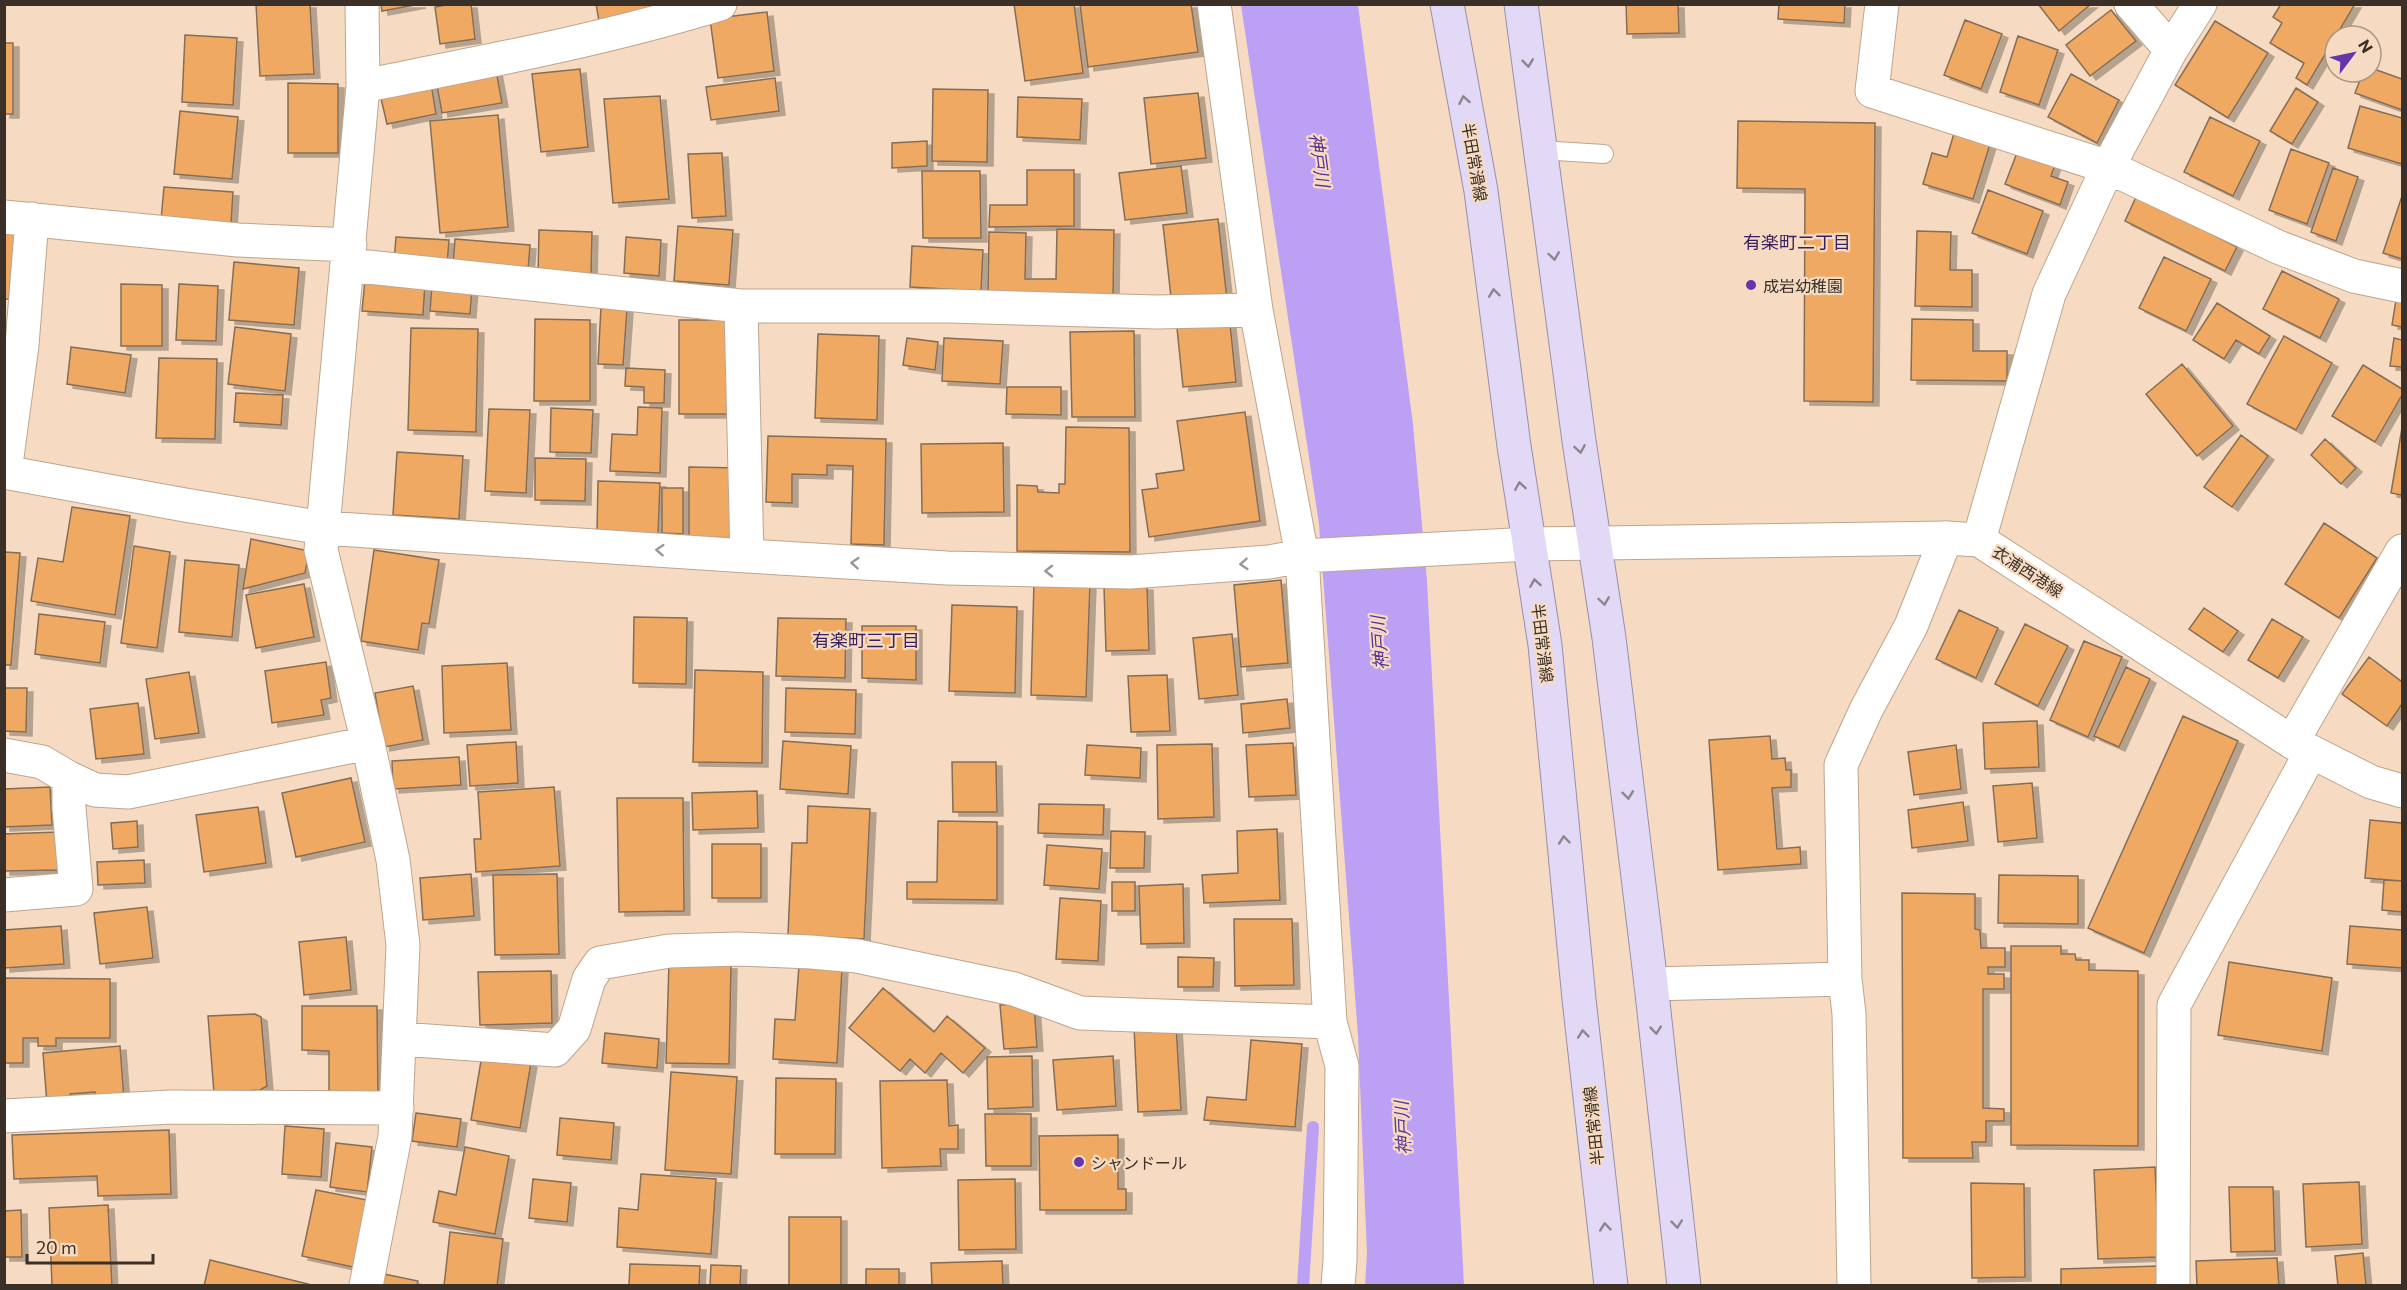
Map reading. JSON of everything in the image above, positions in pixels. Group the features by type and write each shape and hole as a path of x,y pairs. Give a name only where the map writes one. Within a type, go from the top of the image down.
{"main road":[{"name":"半田常滑線","path":"1447,4 1481,191 1514,446 1545,645 1579,999 1611,1286"},
{"path":"1521,4 1577,429 1611,650 1652,984 1684,1286"}],"street":[{"path":"362,4 363,86 350,255 321,549 368,743 393,860 403,945 395,1136 366,1286"},
{"path":"363,86 577,43 666,21 720,4"},
{"path":"1215,4 1256,310 1302,556 1330,1022 1342,1066 1338,1286"},
{"path":"1882,4 1872,91 2108,167 2278,247 2354,276 2403,286"},
{"path":"2131,4 2171,50"},
{"path":"1979,540 2049,294 2108,167 2171,50 2200,4"},
{"path":"5,472 22,345 19,218 238,240 741,306 950,306 1157,312 1256,310"},
{"path":"741,306 747,556"},
{"name":"衣浦西港線","path":"5,472 322,528 947,568 1119,572 1269,562 1302,556 1472,546 1946,538 1979,540 2301,747 2372,782 2403,791"},
{"path":"1854,1286 1841,765 1866,710 1911,626 1946,538"},
{"path":"2173,1286 2174,1005 2301,747 2403,551"},
{"path":"4,755 42,762 95,790 128,792 368,743"},
{"path":"4,894 76,890 69,808 69,778"},
{"path":"400,1039 555,1050 574,1029 589,979 600,963 681,950 738,949 857,956 1014,989 1080,1013 1330,1022"},
{"path":"1652,984 1845,979"},
{"path":"4,1116 171,1107 397,1108"}],"lane":[{"path":"1540,150 1604,154"}],"water":[{"name":"神戸川","path":"1241,5 1358,5 1413,424 1427,581 1464,1285 1365,1285 1367,1254 1358,1035 1319,524"}],"building":[{"path":"256,4 310,4 314,74 260,76"},
{"path":"381,4 420,4 382,11"},
{"path":"471,4 475,39 440,44 435,7"},
{"path":"596,4 658,4 659,12 599,21"},
{"path":"1014,4 1074,4 1083,73 1025,81"},
{"path":"1080,4 1191,4 1198,52 1088,67"},
{"path":"1626,4 1678,4 1679,33 1627,34"},
{"path":"1779,4 1845,4 1844,23 1778,19"},
{"path":"2038,4 2091,4 2059,31"},
{"path":"2281,4 2355,4 2343,24 2323,24 2323,58 2307,85 2296,78 2304,63 2270,43 2282,23 2273,17"},
{"path":"2111,10 2136,41 2090,76 2066,45"},
{"path":"767,12 774,71 718,78 710,19"},
{"path":"1965,20 2002,34 1981,89 1944,75"},
{"path":"2215,21 2268,53 2228,118 2175,85"},
{"path":"185,35 237,38 233,105 182,102"},
{"path":"2018,36 2058,50 2039,105 2000,92"},
{"path":"4,43 13,43 13,114 4,114"},
{"path":"580,69 588,147 541,152 532,74"},
{"path":"496,70 502,103 442,113 436,80"},
{"path":"2383,72 2402,79 2402,110 2355,93 2358,84 2383,84"},
{"path":"2071,74 2119,100 2097,143 2048,117"},
{"path":"775,78 779,111 711,120 706,87"},
{"path":"288,83 338,84 338,153 288,153"},
{"path":"431,83 436,114 387,124 380,94"},
{"path":"2296,88 2318,102 2292,144 2270,131"},
{"path":"933,89 988,90 987,162 932,161"},
{"path":"1198,93 1206,158 1151,164 1144,98"},
{"path":"660,96 669,199 613,203 604,99"},
{"path":"1018,97 1082,99 1080,140 1017,137"},
{"path":"2360,106 2402,118 2402,164 2348,148"},
{"path":"180,111 238,117 232,179 174,174"},
{"path":"498,115 508,227 440,233 430,121"},
{"path":"2210,117 2260,141 2233,196 2184,172"},
{"path":"1738,121 1875,123 1873,402 1804,401 1805,189 1737,188"},
{"path":"1955,130 1991,141 1973,199 1923,184 1932,153 1947,157"},
{"path":"927,141 927,166 892,168 892,143"},
{"path":"2020,145 2057,159 2051,176 2068,182 2060,205 2005,184"},
{"path":"2291,149 2329,163 2307,224 2269,210"},
{"path":"722,153 726,216 692,218 688,154"},
{"path":"1181,166 1187,213 1125,220 1119,173"},
{"path":"2333,168 2358,177 2336,241 2311,232"},
{"path":"1027,170 1074,170 1074,226 989,227 990,205 1027,205"},
{"path":"922,171 980,171 981,238 923,238"},
{"path":"164,187 233,192 231,224 161,220"},
{"path":"1988,190 2043,211 2027,254 1972,233"},
{"path":"2137,195 2237,247 2225,271 2125,221"},
{"path":"2402,196 2402,259 2383,253"},
{"path":"1218,219 1227,299 1172,306 1163,225"},
{"path":"678,226 733,230 729,285 674,281"},
{"path":"1057,229 1114,230 1113,299 988,297 989,232 1026,233 1025,279 1056,279"},
{"path":"4,230 15,231 9,299 4,299"},
{"path":"539,230 592,232 591,275 538,275"},
{"path":"1917,231 1951,232 1950,270 1972,270 1972,307 1915,306"},
{"path":"396,237 449,240 447,265 394,261"},
{"path":"626,237 661,240 659,276 624,273"},
{"path":"455,239 530,245 528,271 453,265"},
{"path":"912,246 983,250 981,291 910,287"},
{"path":"2164,257 2211,279 2186,331 2139,308"},
{"path":"234,262 299,268 294,325 229,320"},
{"path":"2282,271 2339,299 2320,338 2263,309"},
{"path":"365,280 425,284 423,315 362,311"},
{"path":"121,284 162,285 162,346 121,346"},
{"path":"179,284 218,286 216,341 176,340"},
{"path":"432,284 472,287 470,314 430,311"},
{"path":"2396,300 2402,301 2402,327 2392,325"},
{"path":"2217,303 2270,336 2259,354 2236,340 2224,359 2193,340"},
{"path":"601,307 627,309 623,365 598,364"},
{"path":"535,319 590,320 590,401 534,401"},
{"path":"1912,319 1973,320 1973,351 2007,351 2007,381 1911,380"},
{"path":"679,320 735,320 734,414 679,414"},
{"path":"1230,324 1236,382 1183,387 1177,328"},
{"path":"235,327 291,334 285,391 228,384"},
{"path":"411,328 478,329 476,432 408,430"},
{"path":"1134,331 1135,417 1072,417 1070,332"},
{"path":"818,334 879,336 877,420 815,418"},
{"path":"2284,336 2332,363 2296,430 2247,404"},
{"path":"907,338 938,342 935,370 903,365"},
{"path":"944,338 1003,341 1000,384 942,381"},
{"path":"2394,338 2402,340 2402,367 2390,366"},
{"path":"71,347 131,355 125,393 67,384"},
{"path":"159,358 217,359 215,439 156,438"},
{"path":"2182,364 2233,426 2197,456 2146,394"},
{"path":"2363,365 2402,389 2402,395 2375,442 2332,416"},
{"path":"626,368 665,370 664,403 644,403 644,387 625,386"},
{"path":"1007,387 1061,387 1061,415 1006,414"},
{"path":"236,393 283,395 281,425 234,422"},
{"path":"638,407 662,408 660,473 610,471 612,434 637,435"},
{"path":"551,408 593,410 591,453 550,452"},
{"path":"489,409 530,410 526,493 485,491"},
{"path":"1245,412 1260,521 1149,537 1142,490 1158,488 1156,474 1184,470 1177,421"},
{"path":"1066,427 1129,428 1130,552 1017,551 1017,485 1037,486 1038,492 1059,493 1059,484 1065,484"},
{"path":"2402,428 2402,495 2391,493"},
{"path":"2241,435 2268,456 2232,507 2204,487"},
{"path":"768,436 886,439 884,545 851,544 853,466 827,465 827,475 792,474 792,503 766,502"},
{"path":"2325,439 2356,468 2341,484 2311,455"},
{"path":"1003,443 1004,512 922,513 921,444"},
{"path":"397,452 463,456 459,519 393,515"},
{"path":"535,458 586,459 585,501 535,500"},
{"path":"689,467 740,468 739,538 689,537"},
{"path":"598,481 660,483 658,535 597,533"},
{"path":"662,488 683,488 683,534 662,533"},
{"path":"72,507 130,516 115,615 31,601 38,558 63,562"},
{"path":"2324,523 2377,558 2339,618 2285,584"},
{"path":"251,539 309,551 305,573 243,589"},
{"path":"134,546 170,552 157,648 121,643"},
{"path":"374,550 439,560 429,624 422,623 418,650 361,641"},
{"path":"4,552 20,553 11,665 4,665"},
{"path":"185,560 239,565 232,637 179,632"},
{"path":"1281,580 1288,663 1241,667 1234,585"},
{"path":"1034,581 1090,583 1086,697 1031,695"},
{"path":"304,584 314,637 256,648 246,595"},
{"path":"1147,586 1149,650 1106,651 1104,587"},
{"path":"952,605 1017,607 1015,693 949,691"},
{"path":"2204,608 2238,631 2223,652 2189,629"},
{"path":"1959,610 1998,628 1976,678 1936,659"},
{"path":"39,614 105,622 100,663 35,654"},
{"path":"634,617 687,618 686,684 633,683"},
{"path":"778,618 846,619 845,678 776,676"},
{"path":"2272,619 2303,637 2278,678 2248,660"},
{"path":"2025,624 2068,646 2038,706 1995,684"},
{"path":"862,626 916,626 916,680 862,678"},
{"path":"1232,634 1238,695 1199,699 1193,638"},
{"path":"2084,641 2122,657 2088,737 2050,720"},
{"path":"2369,657 2402,682 2402,704 2387,726 2342,694"},
{"path":"326,662 331,698 321,700 324,715 272,723 265,671"},
{"path":"507,663 511,730 444,733 442,666"},
{"path":"2126,667 2150,679 2119,747 2094,736"},
{"path":"695,670 763,672 762,763 693,762"},
{"path":"189,672 199,733 155,739 146,679"},
{"path":"1167,675 1170,731 1131,732 1128,676"},
{"path":"413,686 423,740 384,747 375,693"},
{"path":"4,688 27,688 26,732 4,731"},
{"path":"786,688 856,690 855,734 785,732"},
{"path":"1287,699 1290,728 1243,733 1241,704"},
{"path":"138,703 144,754 96,759 90,709"},
{"path":"2183,716 2238,741 2144,953 2088,928"},
{"path":"2037,721 2039,767 1985,769 1983,723"},
{"path":"1770,736 1772,759 1785,758 1786,770 1791,770 1791,787 1772,788 1777,849 1800,847 1801,864 1718,870 1709,740"},
{"path":"783,741 851,746 848,794 780,789"},
{"path":"516,742 518,783 470,786 467,745"},
{"path":"1293,743 1296,795 1249,797 1246,745"},
{"path":"1212,744 1214,817 1158,819 1157,745"},
{"path":"1087,745 1141,748 1140,778 1085,775"},
{"path":"1956,745 1961,789 1914,795 1908,752"},
{"path":"459,757 461,785 393,789 392,761"},
{"path":"952,762 996,762 997,812 953,812"},
{"path":"351,778 365,842 296,857 282,793"},
{"path":"2032,783 2037,838 1998,842 1993,786"},
{"path":"50,787 52,825 4,827 4,789"},
{"path":"554,787 560,866 476,872 474,839 481,839 478,792"},
{"path":"757,791 758,828 693,830 692,793"},
{"path":"617,798 683,798 684,911 619,912"},
{"path":"1963,802 1968,841 1912,848 1908,810"},
{"path":"1039,804 1104,805 1103,835 1038,833"},
{"path":"808,806 870,809 864,939 788,935 792,843 807,843"},
{"path":"258,807 266,863 204,872 196,815"},
{"path":"2370,820 2402,823 2402,881 2365,878"},
{"path":"137,821 138,847 113,849 111,823"},
{"path":"938,821 997,822 997,900 907,899 907,882 937,882"},
{"path":"1277,829 1280,900 1204,903 1202,875 1238,873 1237,831"},
{"path":"1111,831 1145,832 1144,868 1110,868"},
{"path":"58,832 60,870 4,871 4,834"},
{"path":"712,844 761,844 761,898 712,898"},
{"path":"1047,845 1102,849 1099,889 1044,885"},
{"path":"144,860 145,883 98,885 97,862"},
{"path":"471,874 474,916 423,920 420,878"},
{"path":"557,874 559,954 495,955 493,875"},
{"path":"1999,875 2078,876 2078,924 1998,923"},
{"path":"2384,880 2402,881 2402,912 2382,910"},
{"path":"1112,882 1135,882 1135,911 1112,911"},
{"path":"1183,884 1184,943 1141,944 1139,886"},
{"path":"1902,893 1975,894 1975,929 1980,930 1981,948 2005,948 2005,967 1988,967 1988,974 2004,974 2004,989 1983,989 1983,1108 2004,1109 2004,1121 1986,1121 1986,1142 1972,1142 1973,1158 1903,1158"},
{"path":"1060,898 1101,901 1098,961 1056,959"},
{"path":"147,907 153,958 100,964 94,913"},
{"path":"1234,919 1292,919 1294,985 1235,986"},
{"path":"61,926 64,964 4,968 4,930"},
{"path":"2350,926 2402,930 2402,968 2347,964"},
{"path":"346,937 351,990 304,995 299,942"},
{"path":"2011,946 2061,946 2061,954 2075,954 2076,960 2089,960 2089,970 2138,971 2138,1146 2011,1145"},
{"path":"1178,957 1214,958 1213,987 1178,987"},
{"path":"2229,962 2332,978 2322,1051 2218,1035"},
{"path":"669,963 731,965 729,1064 666,1063"},
{"path":"799,965 842,968 837,1063 773,1059 775,1019 795,1020"},
{"path":"551,971 552,1023 480,1025 478,972"},
{"path":"4,978 110,979 110,1038 56,1038 56,1046 38,1046 38,1038 23,1038 23,1063 4,1063"},
{"path":"883,988 934,1032 947,1016 985,1048 963,1073 941,1053 925,1073 910,1059 900,1071 849,1028"},
{"path":"1034,1003 1037,1047 1004,1049 1000,1005"},
{"path":"302,1006 377,1006 378,1098 329,1098 329,1051 302,1050"},
{"path":"255,1014 261,1017 267,1086 260,1090 214,1093 208,1016"},
{"path":"1176,1025 1181,1110 1138,1112 1134,1027"},
{"path":"605,1033 659,1039 657,1068 602,1063"},
{"path":"1251,1040 1302,1044 1295,1127 1204,1120 1207,1097 1246,1100"},
{"path":"120,1046 124,1099 96,1101 95,1092 70,1094 71,1102 47,1104 43,1053"},
{"path":"482,1055 531,1063 520,1128 471,1120"},
{"path":"1032,1056 1033,1107 988,1109 987,1057"},
{"path":"1113,1056 1116,1106 1057,1110 1053,1060"},
{"path":"671,1072 737,1077 731,1174 665,1170"},
{"path":"776,1078 836,1079 835,1154 775,1154"},
{"path":"947,1080 949,1126 958,1125 958,1149 940,1149 941,1166 882,1168 880,1081"},
{"path":"416,1113 461,1119 457,1147 412,1141"},
{"path":"985,1114 1031,1114 1031,1166 986,1166"},
{"path":"560,1118 614,1123 611,1160 557,1155"},
{"path":"285,1126 324,1129 321,1177 282,1174"},
{"path":"169,1130 171,1194 98,1196 97,1176 14,1179 12,1135"},
{"name":"シャンドール","path":"1118,1135 1118,1189 1126,1189 1126,1210 1040,1210 1039,1136"},
{"path":"336,1143 372,1147 367,1192 330,1187"},
{"path":"465,1147 509,1156 495,1234 433,1222 439,1191 456,1195"},
{"path":"2155,1167 2159,1257 2098,1259 2094,1170"},
{"path":"641,1174 716,1179 711,1254 617,1247 619,1208 638,1210"},
{"path":"533,1179 571,1183 567,1222 529,1218"},
{"path":"1015,1179 1016,1249 959,1250 958,1180"},
{"path":"2359,1182 2362,1244 2306,1247 2303,1184"},
{"path":"1971,1183 2024,1184 2025,1277 1972,1278"},
{"path":"2229,1187 2273,1187 2275,1251 2231,1252"},
{"path":"316,1190 367,1200 353,1267 302,1256"},
{"path":"108,1205 112,1286 52,1286 49,1208"},
{"path":"21,1210 22,1257 4,1257 4,1211"},
{"path":"789,1217 841,1217 841,1286 789,1286"},
{"path":"450,1232 503,1239 497,1286 444,1286"},
{"path":"2363,1253 2366,1285 2338,1286 2335,1256"},
{"path":"2277,1258 2279,1286 2197,1286 2196,1261"},
{"path":"210,1260 316,1286 204,1286"},
{"path":"1002,1261 1003,1286 932,1286 931,1263"},
{"path":"630,1264 700,1266 699,1286 629,1286"},
{"path":"711,1265 741,1266 740,1286 710,1286"},
{"path":"2158,1266 2158,1286 2061,1286 2061,1269"},
{"path":"866,1269 899,1269 899,1286 866,1286"},
{"path":"384,1274 418,1281 417,1286 382,1286"}],"waterway":[{"path":"1303,1286 1313,1127"}],"place":[{"name":"成岩幼稚園","path":"1751,285"},
{"name":"シャンドール","path":"1079,1162"}],"district":[{"name":"有楽町二丁目","path":"1797,242"},
{"name":"有楽町三丁目","path":"866,640"}]}
